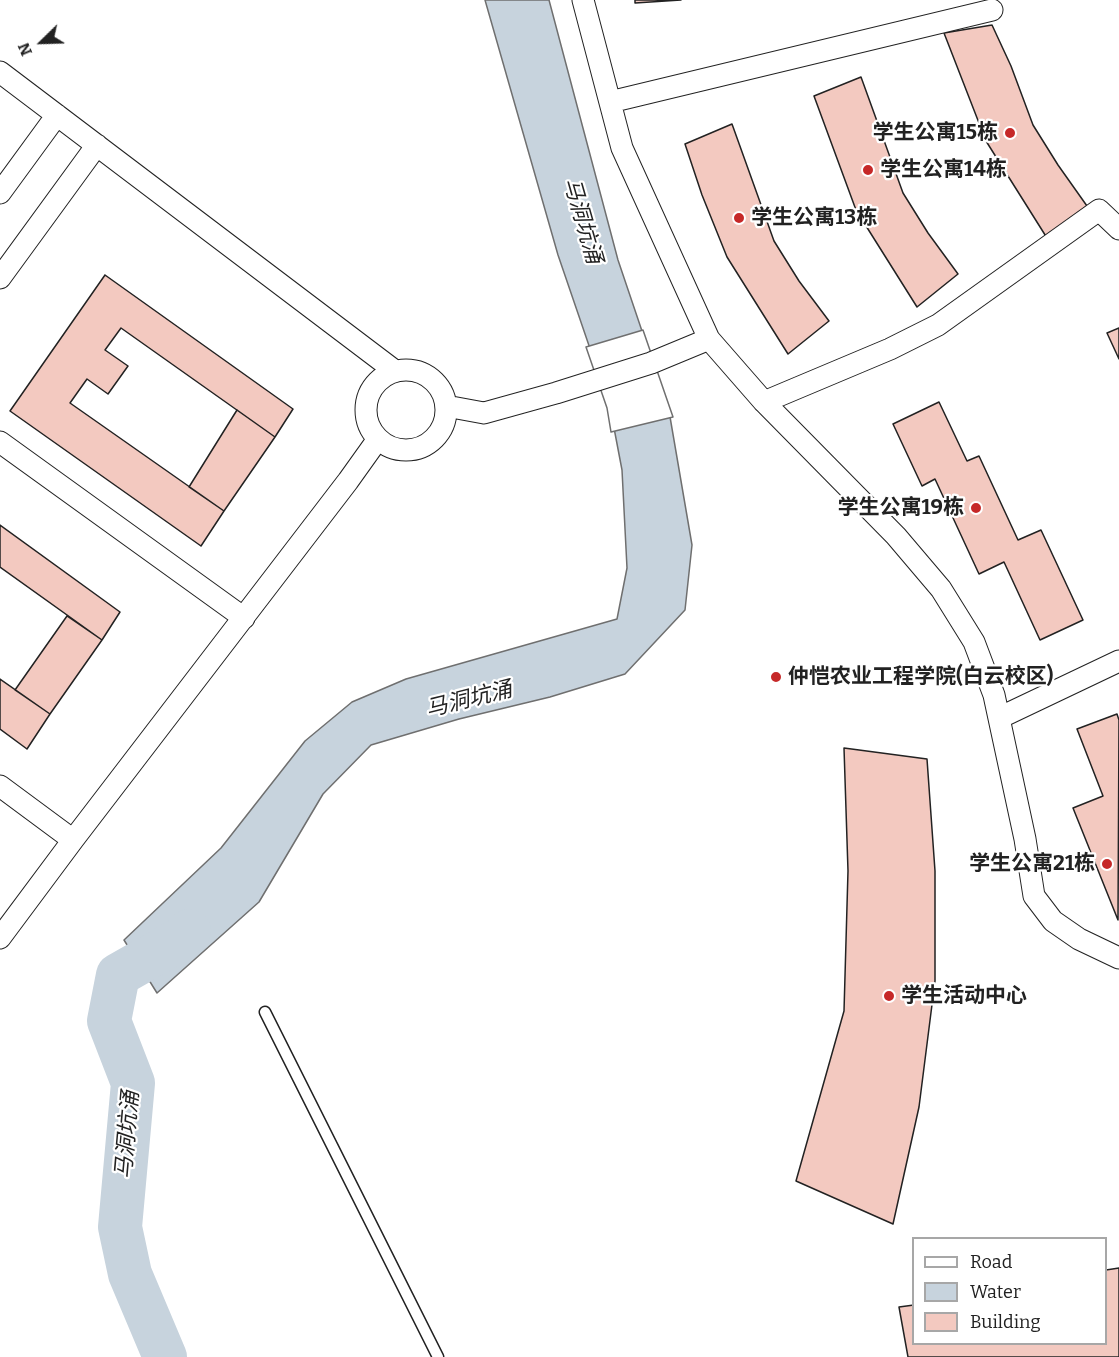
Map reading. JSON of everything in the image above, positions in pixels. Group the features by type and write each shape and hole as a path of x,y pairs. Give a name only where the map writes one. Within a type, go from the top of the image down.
{"street":[{"path":"583,0 622,148 709,339 764,402 896,536 941,589 974,642 994,695 1025,839 1034,896 1053,921 1079,939 1119,958"},
{"path":"610,102 992,10"},
{"path":"0,72 396,371"},
{"path":"0,193 57,115"},
{"path":"0,278 97,145"},
{"path":"764,402 890,349 938,325 1098,210 1119,229"},
{"path":"446,406 484,413 651,363 709,339"},
{"path":"409,370 423,373 434,381 443,393 446,406 445,420 440,433 429,443 417,449 403,450 390,447 378,439 370,428 366,414 367,400 373,387 383,377 396,371 409,370"},
{"path":"0,938 378,439"},
{"path":"0,442 244,618"},
{"path":"999,718 1119,661"},
{"path":"0,786 73,840"}],"lane":[{"path":"265,1012 438,1357"}],"water":[{"path":"485,0 549,0 618,260 669,411 692,545 685,610 625,674 550,697 459,719 371,745 323,794 259,902 157,993 124,940 221,848 305,741 352,702 406,679 617,619 627,568 622,470 610,407 558,255"}],"pier":[{"path":"643,330 673,417 611,432 607,408 586,347"}],"building":[{"path":"635,0 681,0 635,3"},
{"name":"学生公寓15栋","path":"992,25 1011,66 1033,125 1087,206 1047,238 986,141 944,33"},
{"name":"学生公寓14栋","path":"861,77 903,193 958,274 917,307 856,210 814,96"},
{"name":"学生公寓13栋","path":"732,124 774,241 799,281 829,321 788,354 727,257 702,195 685,144"},
{"path":"105,275 293,409 275,437 121,328 105,350 128,366 108,394 87,379 70,403 224,511 201,546 10,411"},
{"path":"1119,328 1119,359 1107,333"},
{"name":"学生公寓19栋","path":"939,402 967,461 979,456 1018,540 1041,530 1083,620 1040,640 1004,562 979,574 935,479 922,486 893,424"},
{"path":"237,410 275,437 224,511 189,487"},
{"path":"0,525 120,612 102,640 0,567"},
{"path":"67,616 102,640 50,714 15,690"},
{"path":"0,679 50,714 27,749 0,729"},
{"name":"学生公寓21栋","path":"1117,714 1119,720 1118,920 1073,808 1103,796 1077,729"},
{"name":"学生活动中心","path":"844,748 927,759 935,871 935,981 919,1107 893,1224 796,1181 844,1011 848,871"},
{"path":"1119,1268 1119,1357 908,1357 899,1307 912,1305 912,1345 1107,1345 1107,1270"}],"waterway":[{"name":"马洞坑涌","path":"165,1357 130,1274 120,1227 133,1083 109,1021 118,975 183,938 189,931"}],"place":[{"name":"学生公寓15栋","path":"1010,133"},
{"name":"学生公寓14栋","path":"868,170"},
{"name":"学生公寓13栋","path":"739,218"},
{"name":"学生公寓19栋","path":"976,508"},
{"name":"仲恺农业工程学院(白云校区)","path":"776,677"},
{"name":"学生公寓21栋","path":"1107,864"},
{"name":"学生活动中心","path":"889,996"}]}
